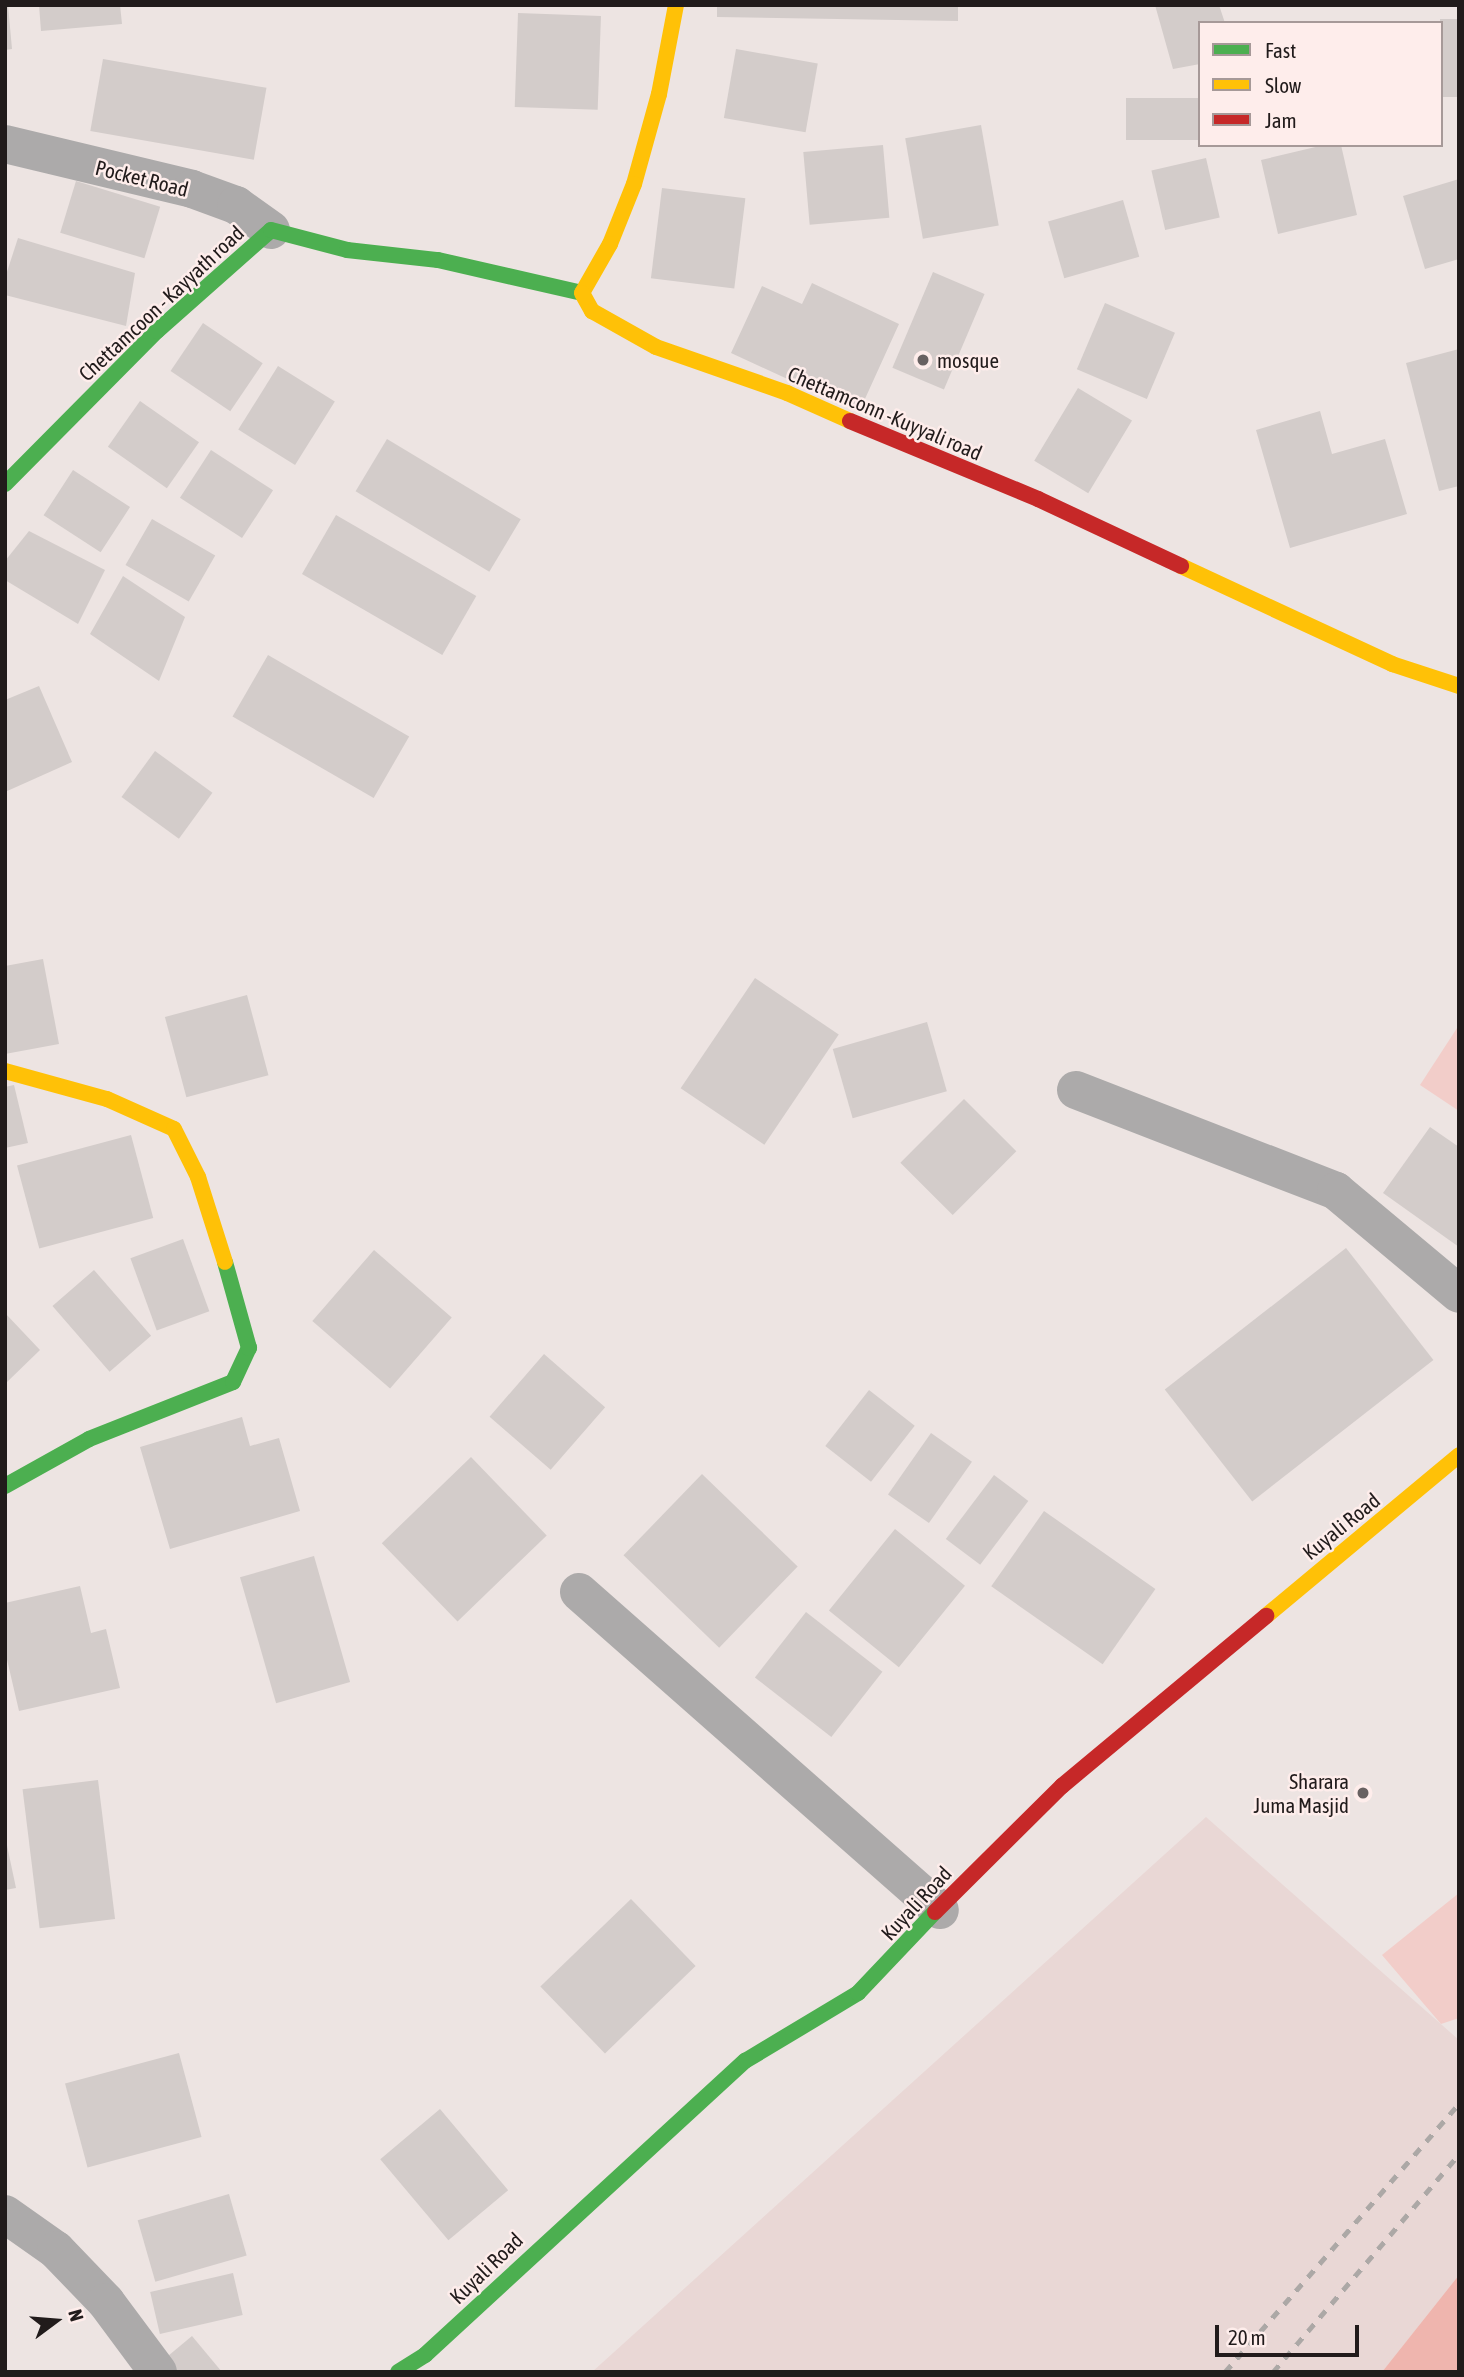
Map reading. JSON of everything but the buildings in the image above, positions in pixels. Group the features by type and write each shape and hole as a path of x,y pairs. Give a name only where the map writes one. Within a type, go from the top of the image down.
{"street":[{"path":"582,292 610,244 634,184 660,94 677,5"},
{"name":"Pocket Road","path":"5,144 192,189 236,205 271,230"},
{"name":"Chettamcoon - Kayyath road","path":"5,484 157,331 271,230 347,250 438,260 582,292"},
{"name":"Chettamconn -Kuyyali road","path":"582,292 592,311 608,323 656,347 787,393 951,466 1038,499 1392,664 1459,686"},
{"path":"5,1071 107,1099 174,1129 206,1202 249,1348 233,1382 89,1438 5,1486"},
{"path":"1076,1090 1336,1191 1459,1294"},
{"name":"Kuyali Road","path":"398,2372 425,2355 519,2264 746,2061 858,1993 940,1910 993,1851 1072,1777 1459,1455"},
{"path":"579,1592 940,1910"},
{"path":"5,2214 56,2250 106,2302 158,2372"}],"shaded area":[{"path":"1459,1025 1459,1111 1420,1085"},
{"path":"1206,1817 1459,2040 1459,2275 1382,2372 592,2372"},
{"path":"1459,1893 1459,2018 1441,2024 1382,1955"},
{"path":"1459,2275 1459,2372 1382,2372"}],"railway":[{"path":"1225,2372 1459,2104"},
{"path":"1273,2372 1459,2154"}],"traffic: fast":[{"path":"5,484 157,331 271,230 347,250 438,260 582,293"},
{"path":"5,1486 89,1439 233,1382 249,1348 225,1262"},
{"path":"398,2372 425,2355 745,2061 858,1993 935,1912"}],"traffic: slow":[{"path":"676,5 659,94 634,184 610,244 582,293 592,311 656,347 787,393 850,421"},
{"path":"1181,566 1392,664 1459,686"},
{"path":"5,1071 107,1099 174,1129 198,1177 225,1262"},
{"path":"1266,1616 1459,1455"}],"traffic: jam":[{"path":"850,421 1038,499 1181,566"},
{"path":"935,1912 1062,1786 1266,1616"}],"place":[{"name":"mosque","path":"923,360"},
{"name":"Sharara Juma Masjid","path":"1363,1793"}]}
